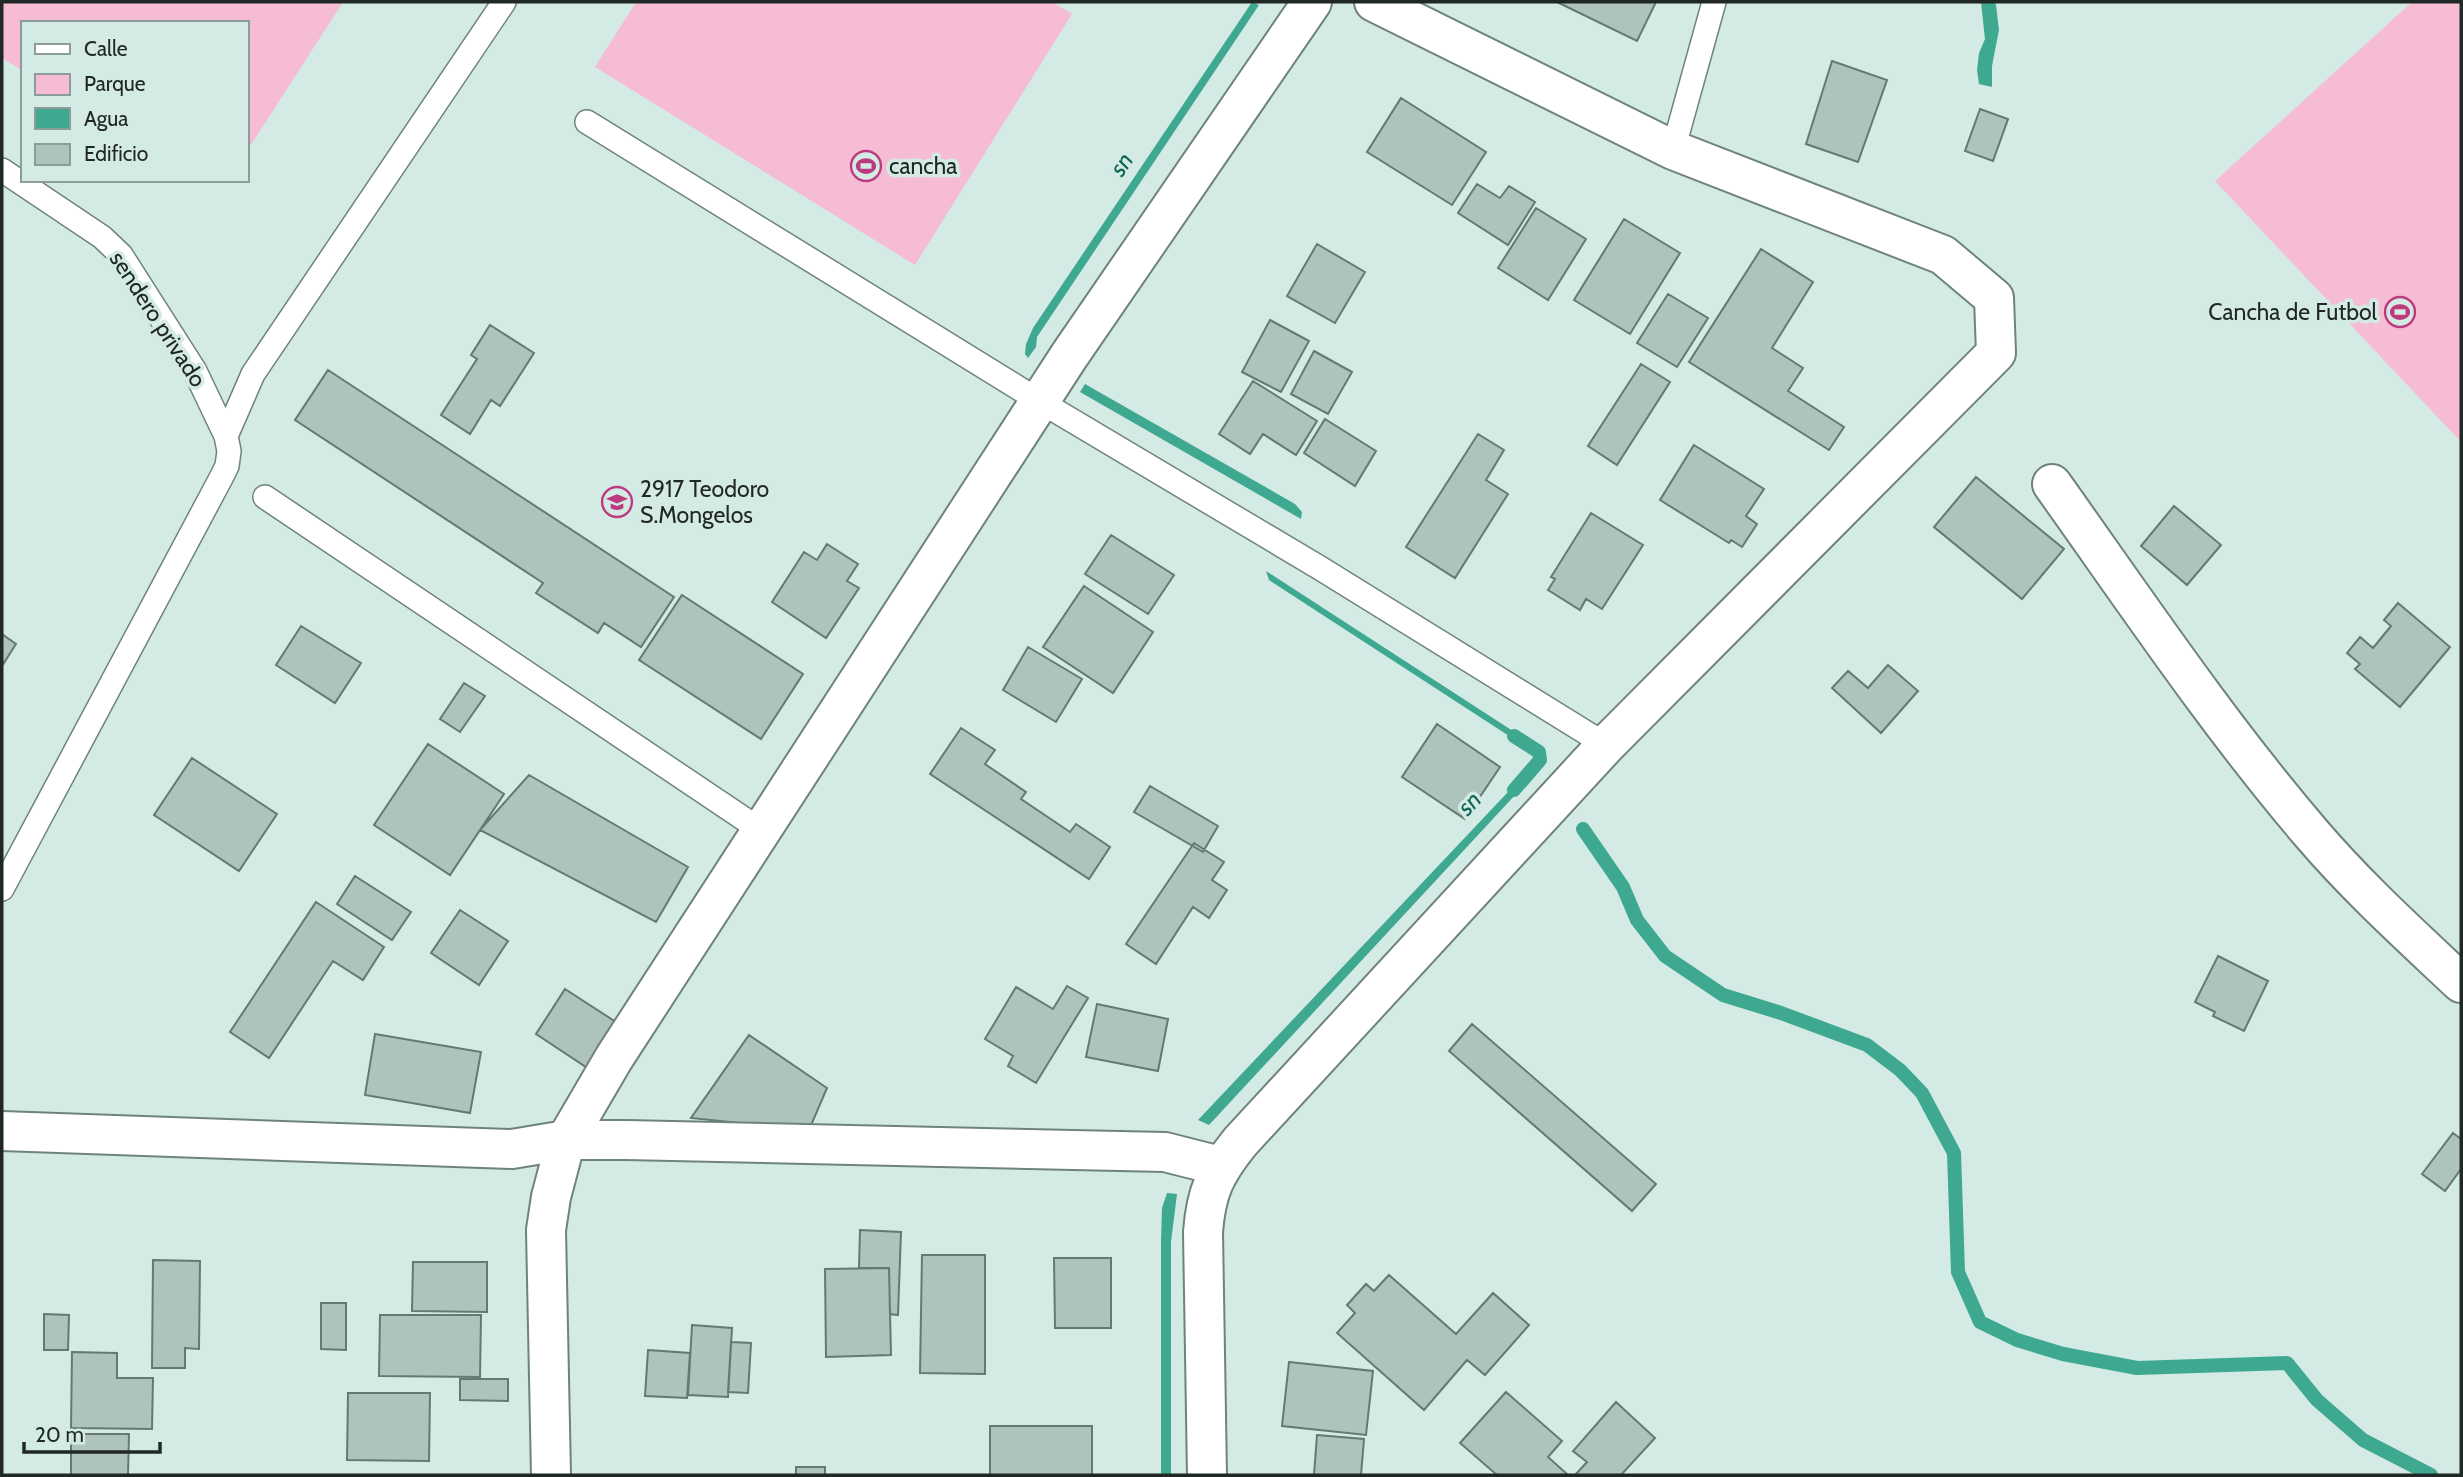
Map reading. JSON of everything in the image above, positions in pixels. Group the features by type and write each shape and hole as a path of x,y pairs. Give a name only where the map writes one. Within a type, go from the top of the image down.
{"street":[{"path":"551,1475 546,1230 551,1197 566,1140 614,1058 1052,383 1312,2"},
{"path":"1207,1475 1203,1233 1205,1203 1215,1164 1606,745 1996,354 1994,298 1943,254 1673,150 1374,2"},
{"path":"2052,484 2231,735 2305,825 2400,927 2461,983"},
{"path":"2,1131 512,1149 566,1140 1165,1152 1215,1164"}],"lane":[{"path":"2,889 222,478 229,451 226,436 253,374 504,2"},
{"path":"1673,150 1714,2"},
{"path":"587,122 1052,383 1257,531 1606,745"},
{"name":"sendero privado","path":"2,170 102,237 121,254 195,371 226,436"},
{"path":"265,497 762,831"}],"green space":[{"path":"2,2 343,2 248,149 248,21 21,21 21,70 2,58"},
{"name":"cancha","path":"636,2 1052,2 1072,14 915,265 595,67"},
{"name":"Cancha de Futbol","path":"2412,2 2461,2 2461,442 2215,181"}],"water":[{"path":"1252,2 1259,5 1037,337 1036,347 1028,358 1025,354 1026,344 1033,328"},
{"path":"1981,2 1994,2 1996,5 1999,30 1992,66 1992,87 1979,84 1977,70 1979,53 1985,39"},
{"path":"1085,384 1295,504 1302,512 1301,519 1080,392"},
{"path":"1266,571 1533,744 1529,749 1269,580"},
{"path":"1525,774 1530,779 1209,1125 1198,1120"},
{"path":"1167,1193 1177,1194 1171,1242 1171,1475 1161,1475 1161,1241 1162,1208"}],"building":[{"path":"1557,2 1656,2 1637,41"},
{"path":"1832,61 1887,80 1858,162 1806,144"},
{"path":"1401,98 1486,152 1452,205 1367,152"},
{"path":"1980,109 2008,119 1993,161 1965,151"},
{"path":"1477,184 1500,198 1509,186 1535,202 1508,245 1458,213"},
{"path":"1536,208 1586,239 1548,300 1498,268"},
{"path":"1624,219 1680,253 1630,334 1574,300"},
{"path":"1317,244 1365,272 1335,323 1287,296"},
{"path":"1761,249 1813,282 1772,348 1803,368 1788,391 1844,427 1829,450 1689,362"},
{"path":"1668,294 1708,318 1677,367 1637,343"},
{"path":"1270,320 1309,341 1281,392 1242,372"},
{"path":"490,325 534,353 500,406 491,400 470,434 441,415 477,359 471,355"},
{"path":"1314,351 1352,372 1328,414 1291,394"},
{"path":"1641,364 1670,382 1617,465 1588,446"},
{"path":"328,370 674,597 641,647 604,623 598,633 536,593 543,583 295,420"},
{"path":"1253,381 1317,421 1296,455 1263,434 1250,454 1219,434"},
{"path":"1325,419 1376,451 1355,486 1304,453"},
{"path":"1478,434 1504,450 1486,480 1508,494 1455,578 1406,547"},
{"path":"1694,445 1764,489 1746,516 1757,524 1742,547 1731,540 1729,543 1660,500"},
{"path":"1976,477 2064,549 2022,599 1934,527"},
{"path":"2174,506 2221,545 2187,585 2141,546"},
{"path":"1591,513 1643,545 1602,609 1586,599 1580,610 1548,590 1555,579 1551,577"},
{"path":"1111,535 1174,575 1148,614 1085,574"},
{"path":"827,544 858,564 847,581 859,588 826,638 772,602 804,552 817,560"},
{"path":"1084,586 1153,632 1113,693 1043,647"},
{"path":"682,595 803,674 761,739 639,660"},
{"path":"2398,603 2450,647 2400,707 2355,669 2360,664 2347,653 2360,637 2373,648 2391,626 2384,620"},
{"path":"301,626 361,663 335,703 276,665"},
{"path":"2,634 16,644 2,666"},
{"path":"1028,647 1082,679 1056,722 1003,690"},
{"path":"1888,665 1918,691 1881,733 1832,688 1848,671 1868,688"},
{"path":"464,683 485,696 460,732 440,719"},
{"path":"1437,724 1500,767 1465,819 1402,777"},
{"path":"961,728 995,750 985,764 1026,792 1021,799 1070,832 1076,824 1110,847 1089,879 930,774"},
{"path":"428,744 504,794 450,875 374,825"},
{"path":"192,758 277,814 239,871 154,815"},
{"path":"529,775 688,867 656,922 480,830"},
{"path":"1150,786 1218,826 1203,852 1134,812"},
{"path":"1194,843 1224,862 1212,880 1227,890 1209,918 1193,907 1156,964 1126,944"},
{"path":"355,876 411,912 392,940 337,904"},
{"path":"316,902 384,947 363,980 333,961 269,1058 230,1032"},
{"path":"460,910 508,941 479,985 431,953"},
{"path":"2218,956 2268,981 2244,1031 2213,1016 2215,1012 2195,1002"},
{"path":"1067,986 1088,998 1036,1083 1008,1066 1013,1056 985,1039 1016,987 1053,1009"},
{"path":"565,989 619,1024 589,1069 536,1034"},
{"path":"1097,1004 1168,1019 1158,1071 1086,1057"},
{"path":"1472,1024 1656,1184 1632,1211 1449,1051"},
{"path":"375,1034 481,1052 470,1113 365,1095"},
{"path":"749,1035 827,1088 809,1130 691,1118"},
{"path":"2453,1133 2461,1139 2461,1169 2445,1191 2422,1174"},
{"path":"860,1230 901,1232 898,1315 890,1314 889,1268 859,1268"},
{"path":"922,1255 985,1255 985,1374 920,1373"},
{"path":"1054,1258 1111,1258 1111,1328 1055,1328"},
{"path":"153,1260 200,1261 199,1349 185,1348 185,1368 152,1368"},
{"path":"413,1262 487,1262 487,1312 412,1311"},
{"path":"889,1268 891,1355 826,1357 825,1269"},
{"path":"1389,1275 1456,1334 1493,1293 1529,1325 1485,1375 1467,1360 1424,1410 1337,1333 1355,1313 1347,1305 1366,1284 1374,1291"},
{"path":"321,1303 346,1303 346,1350 321,1349"},
{"path":"44,1314 69,1315 68,1350 44,1350"},
{"path":"380,1315 481,1315 480,1377 379,1376"},
{"path":"692,1325 732,1328 728,1397 688,1395"},
{"path":"731,1342 751,1343 748,1393 728,1392"},
{"path":"648,1350 690,1353 687,1398 645,1396"},
{"path":"72,1352 117,1353 117,1378 153,1378 152,1429 71,1428"},
{"path":"1289,1362 1373,1371 1366,1435 1282,1426"},
{"path":"460,1379 508,1379 508,1401 460,1400"},
{"path":"1506,1392 1562,1441 1548,1457 1568,1475 1497,1475 1460,1443"},
{"path":"348,1393 430,1393 429,1461 347,1460"},
{"path":"1616,1402 1655,1438 1621,1475 1575,1475 1587,1462 1573,1451"},
{"path":"990,1426 1092,1426 1092,1475 990,1475"},
{"path":"71,1434 129,1434 128,1475 71,1475"},
{"path":"1317,1435 1364,1439 1361,1475 1314,1475"},
{"path":"796,1467 825,1467 825,1475 796,1475"}],"waterway":[{"name":"sn","path":"1514,736 1539,752 1540,760 1514,790"},
{"path":"1583,829 1623,887 1637,920 1665,956 1723,995 1867,1045 1900,1070 1922,1093 1954,1153 1958,1272 1980,1322 2017,1340 2063,1354 2137,1368 2287,1363 2317,1400 2363,1440 2431,1475"}],"place":[{"name":"cancha","path":"866,166"},
{"name":"Cancha de Futbol","path":"2400,312"},
{"name":"2917 Teodoro S.Mongelos","path":"617,502"}]}
